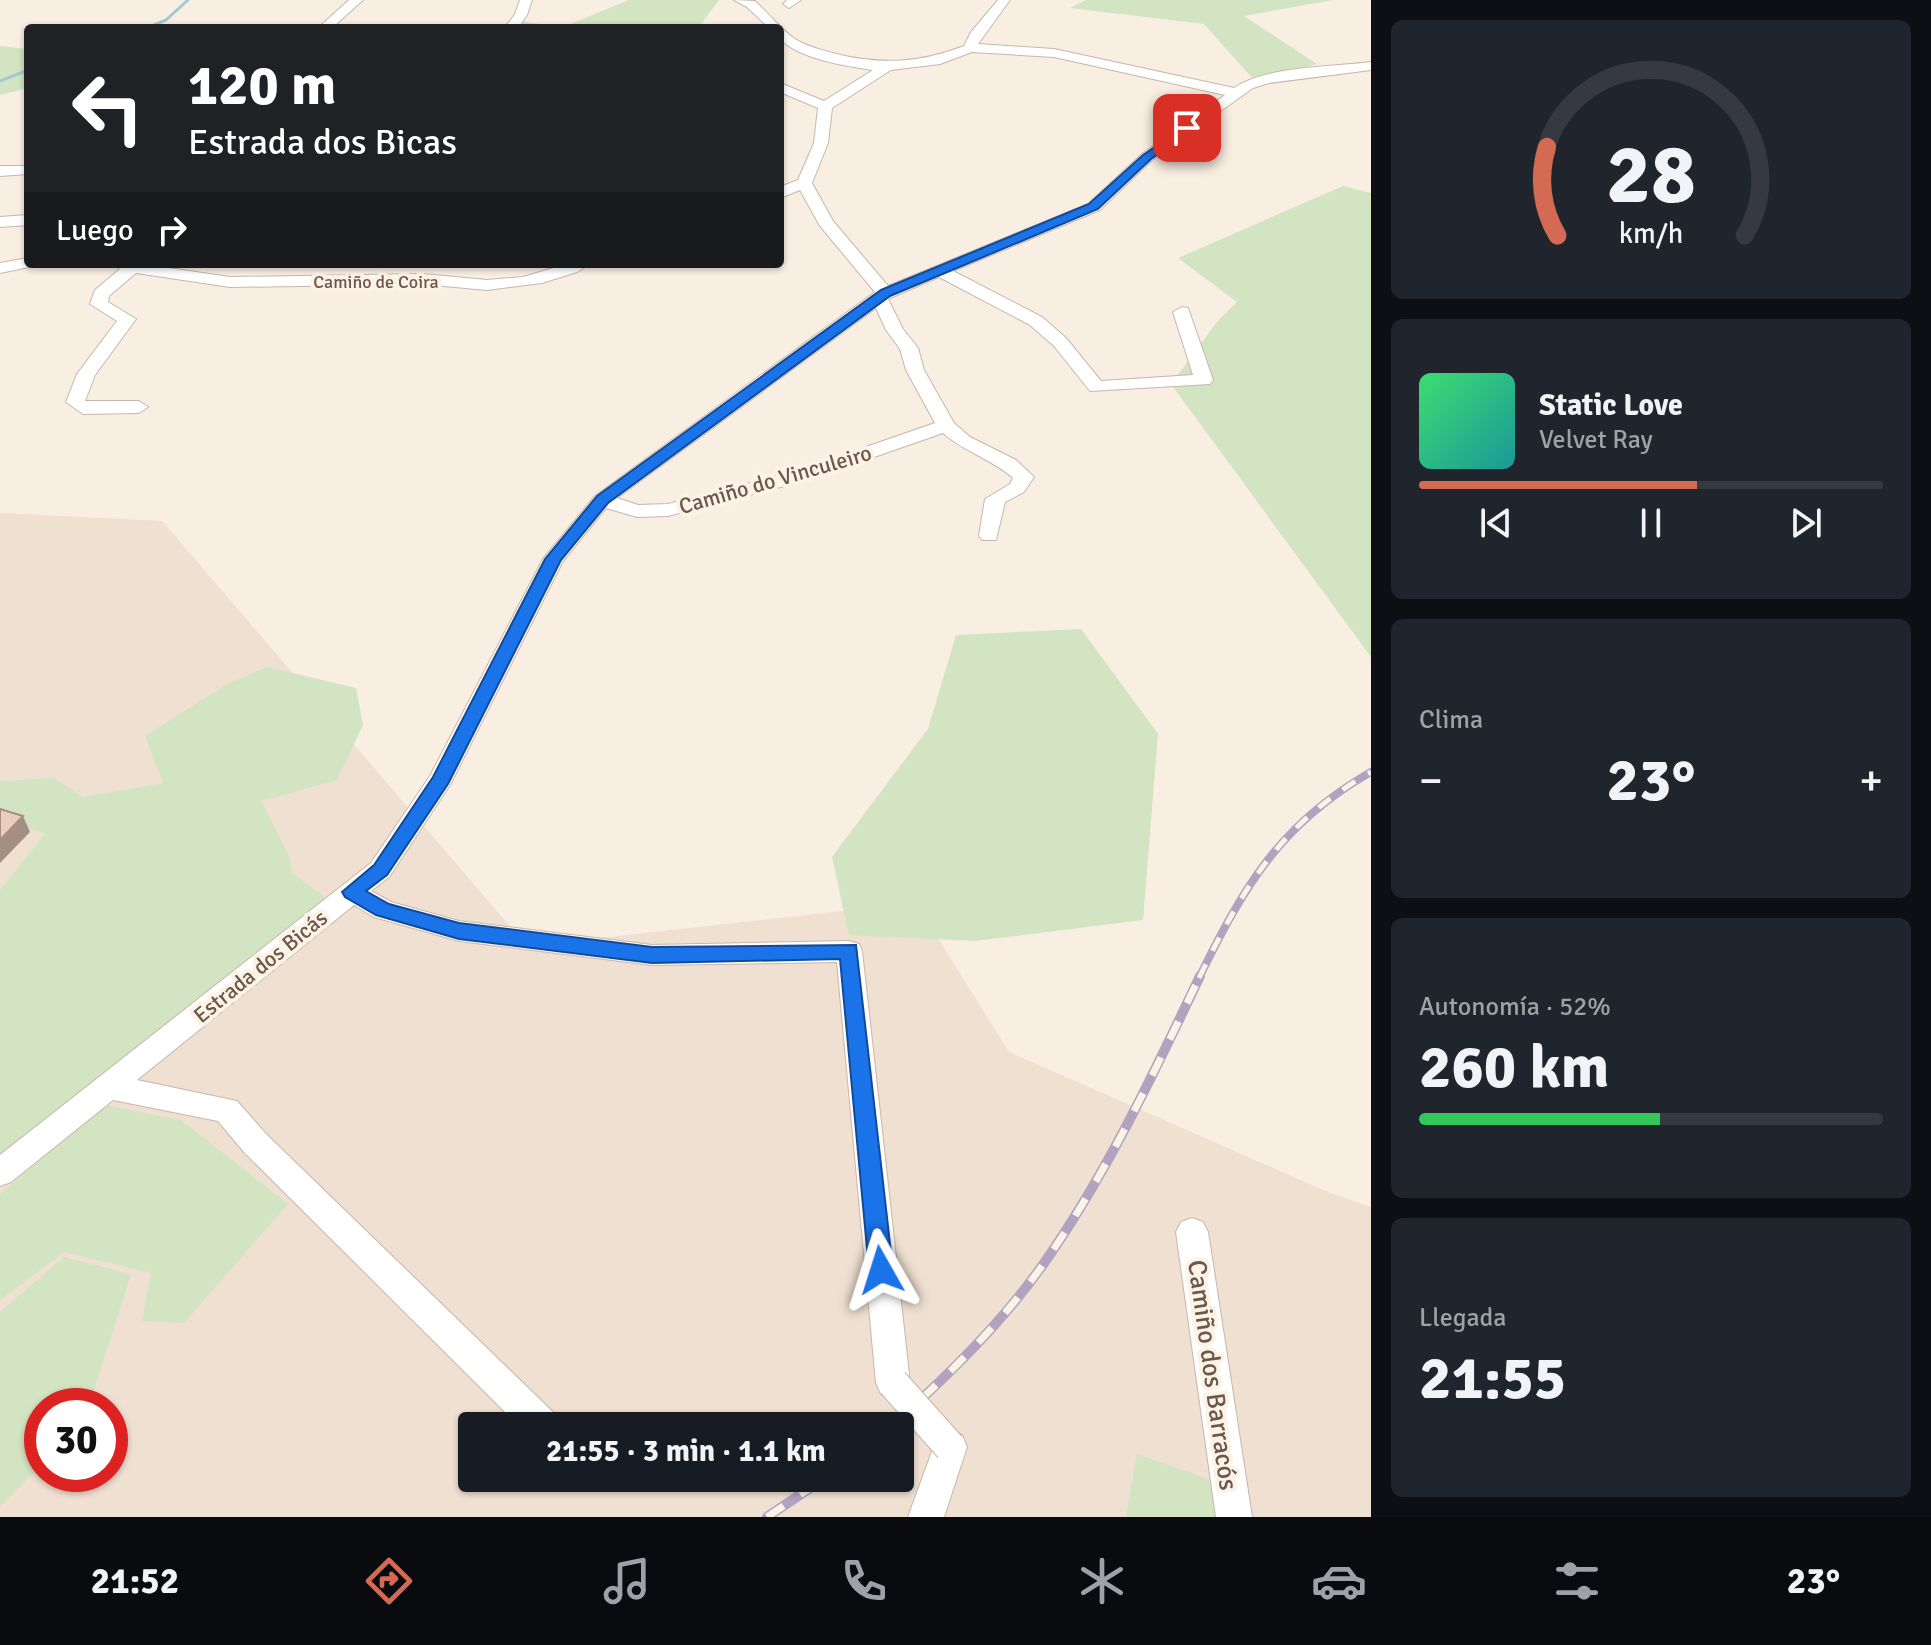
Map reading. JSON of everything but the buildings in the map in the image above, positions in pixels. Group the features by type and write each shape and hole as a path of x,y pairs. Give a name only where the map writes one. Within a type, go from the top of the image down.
{"street":[{"path":"329,24 357,0"},
{"path":"514,24 526,0"},
{"path":"970,48 971,39 1000,11 1004,0"},
{"path":"750,1 772,24"},
{"path":"784,36 810,51 870,66 887,67 940,60 970,48 1054,53 1237,93"},
{"name":"Estrada dos Bicás","path":"0,1173 380,870 441,779 553,559 602,500 883,296 1094,207 1147,157 1248,85 1267,79 1371,66"},
{"path":"825,106 887,67"},
{"path":"784,89 825,106"},
{"path":"784,191 804,183 821,143 825,106"},
{"path":"0,171 24,170"},
{"path":"804,183 826,223 883,296 895,330 909,348 915,370 946,426 963,441 1009,464 1024,477 1017,488 995,499 989,536"},
{"path":"0,268 24,264"},
{"path":"125,268 101,294 99,304 127,319 86,374 75,402 83,408 139,407"},
{"name":"Camiño de Coira","path":"138,268 211,281 263,283 419,278 486,285 530,280 569,268"},
{"path":"941,271 1036,321 1060,342 1096,387 1204,380 1182,312"},
{"name":"Camiño do Vinculeiro","path":"602,500 637,511 668,510 804,475 946,426"},
{"path":"352,892 383,910 459,931 652,955 849,951 893,1383 950,1447 926,1517"},
{"path":"109,1087 227,1110 266,1154 529,1412"},
{"name":"Camiño dos Barracós","path":"1192,1232 1213,1353 1219,1424 1234,1517"}],"shaded area":[{"path":"0,513 162,521 527,946 916,903 1009,1052 1328,1192 1371,1207 1371,1517 0,1517"}],"green space":[{"path":"629,0 719,0 701,24 570,24"},
{"path":"1086,0 1333,0 1244,16 1317,64 1254,80 1204,24 1070,8"},
{"path":"509,20 540,24 506,24"},
{"path":"0,46 24,49 24,89 0,95"},
{"path":"1343,186 1371,193 1371,657 1171,384 1217,322 1237,302 1178,258"},
{"path":"1081,629 1158,734 1143,920 975,941 849,935 832,857 928,729 956,635"},
{"path":"267,667 356,688 363,725 337,780 261,801 289,856 292,873 327,899 0,1156 0,890 45,834 0,819 0,781 54,778 83,797 163,783 145,736 227,684"},
{"path":"105,1105 181,1120 288,1204 184,1323 142,1321 151,1273 64,1252 0,1300 0,1194"},
{"path":"64,1257 131,1274 95,1388 24,1388 24,1482 0,1506 0,1312"},
{"path":"1137,1454 1211,1480 1217,1517 1126,1517"}],"waterway":[{"path":"156,24 166,20 188,0"},
{"path":"0,81 24,72"}],"railway":[{"path":"1200,977 1249,886 1288,836 1339,792 1371,772"},
{"path":"907,1412 1008,1309 1065,1232 1146,1088 1200,977"},
{"path":"767,1517 804,1492"}],"route":[{"path":"881,1270 849,951 652,955 459,931 383,910 352,892 380,870 441,779 553,559 602,500 885,293 1094,207 1147,157 1187,128"}]}
